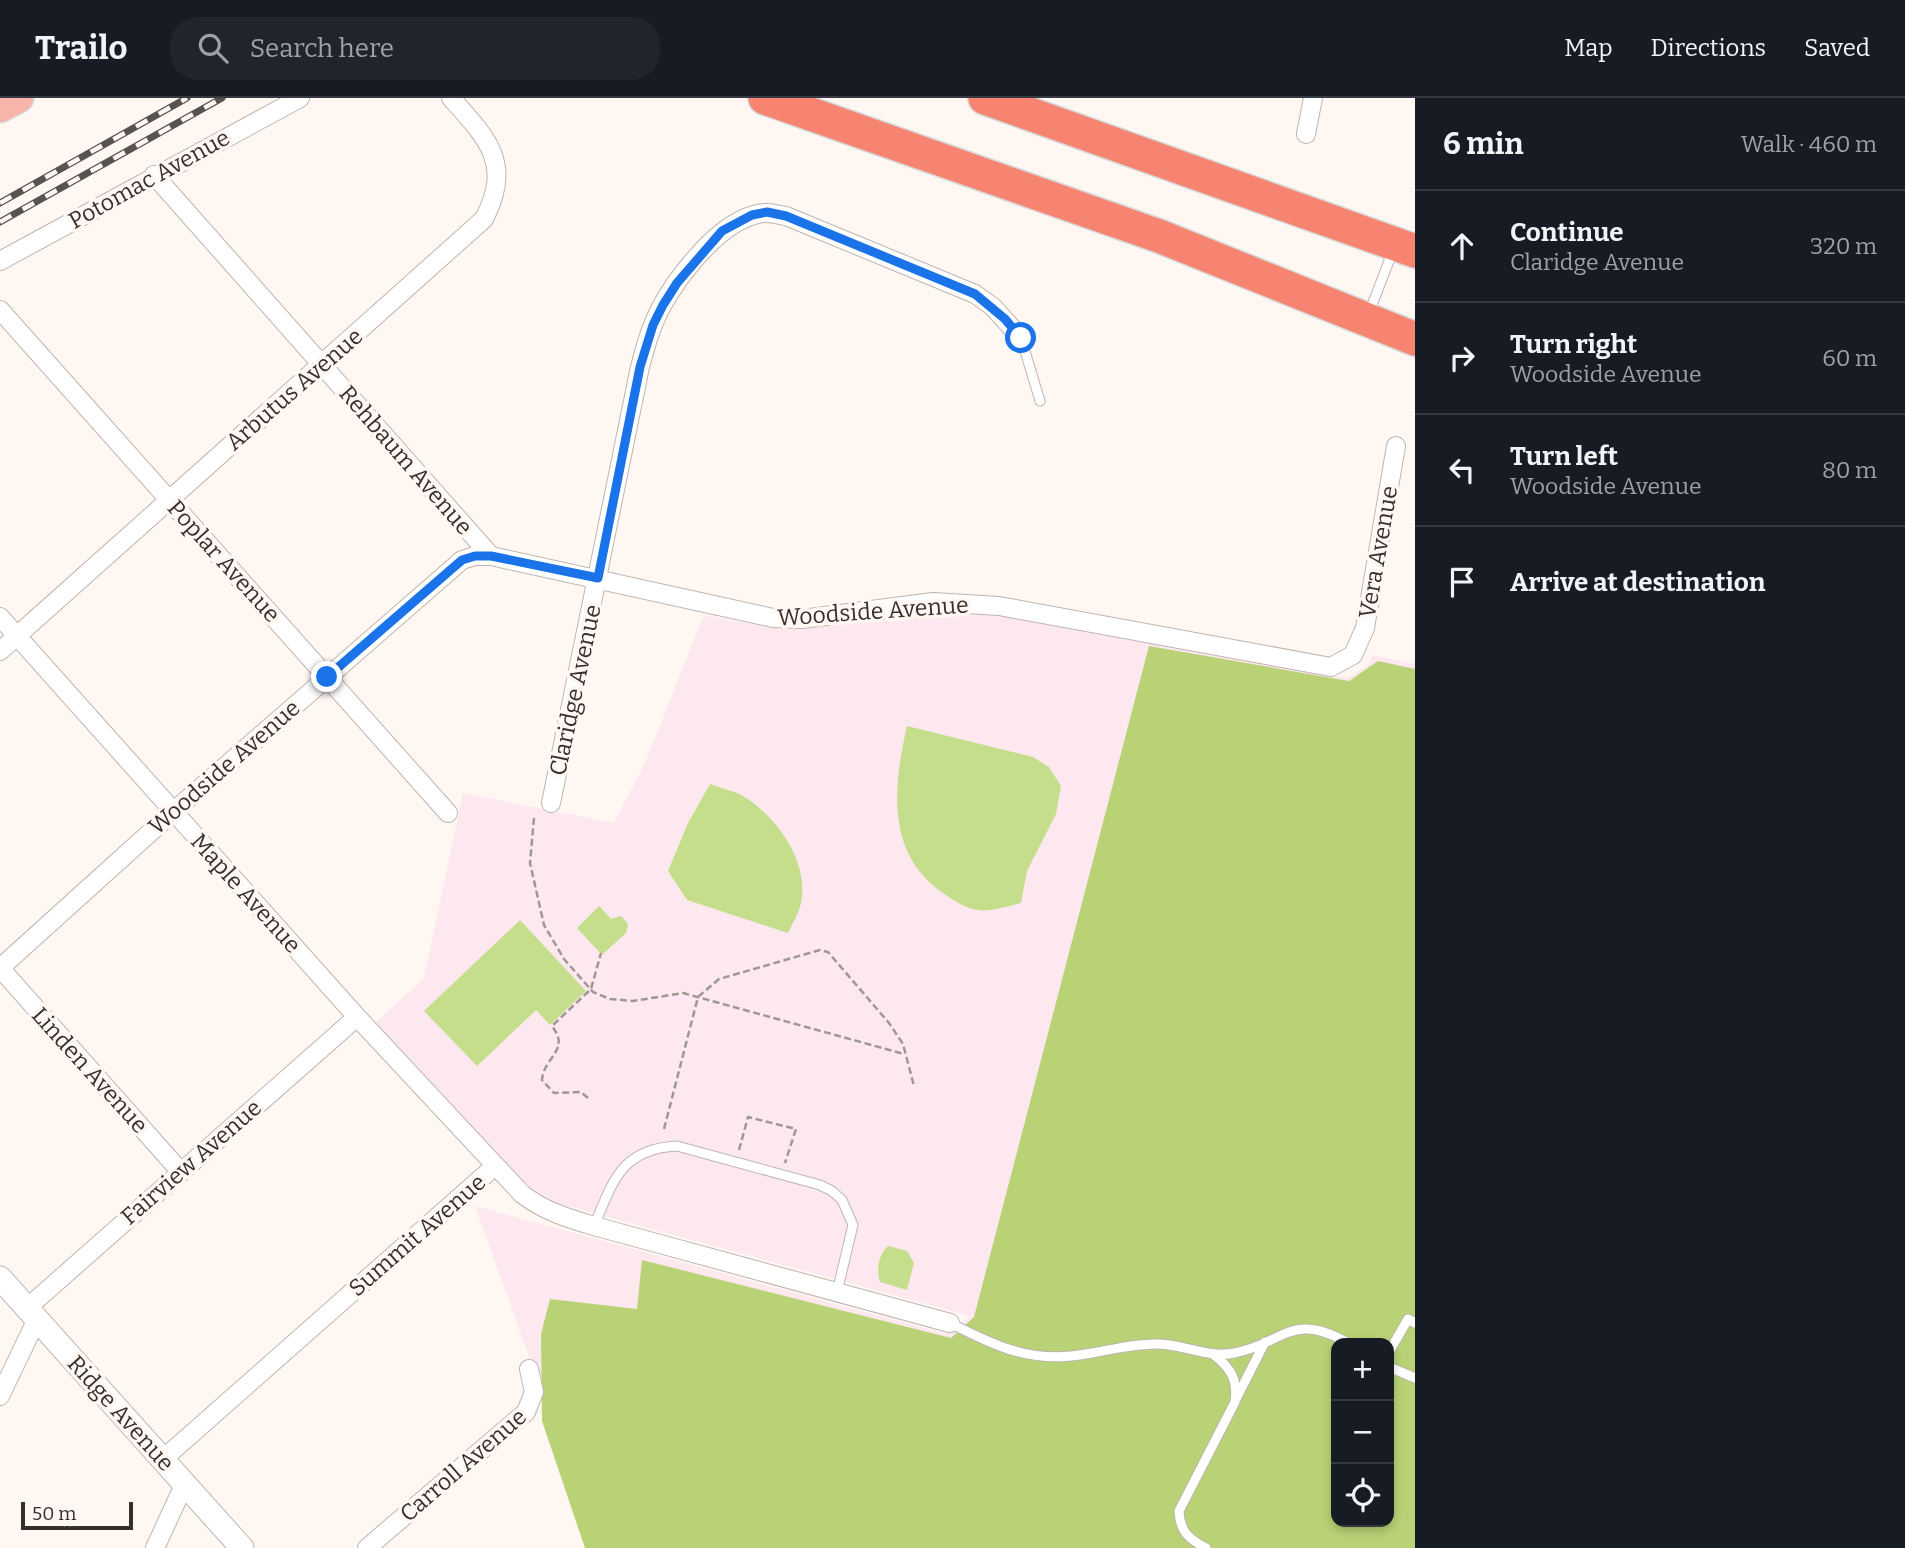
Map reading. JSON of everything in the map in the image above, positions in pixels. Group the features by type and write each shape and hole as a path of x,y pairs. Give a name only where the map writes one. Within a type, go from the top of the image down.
{"highway":[{"path":"765,98 1059,199 1415,339"},
{"path":"985,98 1406,248"}],"main road":[{"path":"0,108 19,98"}],"street":[{"name":"Potomac Avenue","path":"0,261 300,98"},
{"name":"Arbutus Avenue","path":"0,651 321,364 469,236 484,219 498,184 494,154 488,140 451,98"},
{"path":"1306,134 1313,98"},
{"name":"Rehbaum Avenue","path":"154,175 491,556"},
{"name":"Claridge Avenue","path":"551,803 640,367 653,325 677,283 722,231 735,222 767,212 786,216 932,274 984,300 1021,338"},
{"name":"Poplar Avenue","path":"0,310 448,813"},
{"name":"Vera Avenue","path":"1353,656 1365,628 1396,446"},
{"name":"Woodside Avenue","path":"0,968 448,569 475,556 491,556 598,578 741,614 773,618 828,617 903,604 963,603 999,606 1318,666 1331,667 1353,656"},
{"name":"Maple Avenue","path":"0,617 357,1017 495,1166"},
{"name":"Linden Avenue","path":"0,968 180,1171"},
{"name":"Fairview Avenue","path":"0,1395 32,1313 180,1171 357,1017"},
{"name":"Summit Avenue","path":"162,1460 495,1166 537,1205 552,1214 950,1323"},
{"name":"Ridge Avenue","path":"0,1278 242,1548"},
{"name":"Carroll Avenue","path":"367,1548 526,1412 534,1392 529,1369"},
{"path":"155,1548 184,1485"}],"lane":[{"path":"1367,318 1406,248"},
{"path":"1021,338 1040,401"},
{"path":"594,1226 616,1173 644,1151 655,1147 677,1146 820,1185 842,1200 853,1225 837,1292"},
{"path":"1394,1343 1408,1319 1415,1323"},
{"path":"950,1323 1012,1352 1042,1357 1069,1357 1134,1345 1181,1346 1214,1355 1233,1354 1291,1329 1317,1330 1336,1338"},
{"path":"1206,1548 1191,1540 1182,1530 1180,1511 1265,1342"},
{"path":"1214,1355 1232,1372 1237,1391 1235,1402"},
{"path":"1394,1369 1415,1378"}],"path":[{"path":"534,818 530,863 544,925 564,958 591,989 610,999 633,1001 683,993 904,1054"},
{"path":"664,1129 698,997 719,979 820,950 828,952 890,1023 903,1044 914,1086"},
{"path":"588,1098 581,1092 554,1093 542,1080 542,1072 559,1045 558,1033 552,1026 591,989 601,953"},
{"path":"738,1150 748,1116 796,1129 785,1163"}],"shaded area":[{"path":"933,610 997,614 1335,677 1348,677 1356,673 1369,664 1373,655 1415,664 1415,1548 586,1515 475,1206 946,1334 970,1316 560,1204 528,1186 375,1023 424,978 463,793 614,823 646,761 704,615 770,628 803,629 904,611"}],"green space":[{"path":"1149,646 1349,681 1378,661 1415,669 1415,1548 585,1548 542,1421 541,1334 550,1299 637,1309 642,1260 951,1338 974,1317"},
{"path":"907,726 1033,757 1049,767 1061,786 1056,814 1027,871 1021,903 988,910 967,907 940,891 922,875 902,836 898,815 899,770"},
{"path":"710,784 737,793 754,803 777,827 795,856 802,887 800,907 788,933 687,900 668,871 688,823"},
{"path":"599,906 611,919 621,916 628,924 626,933 602,955 577,928"},
{"path":"520,920 586,991 550,1025 536,1010 477,1066 424,1011"},
{"path":"888,1246 907,1251 914,1263 907,1290 880,1282 879,1263"}],"railway":[{"path":"0,203 187,98"},
{"path":"0,222 222,98"}],"route":[{"path":"327,677 448,569 462,560 475,556 491,556 598,578 640,367 653,325 677,283 722,231 735,222 767,212 786,216 955,284 993,307 1021,338"}]}
